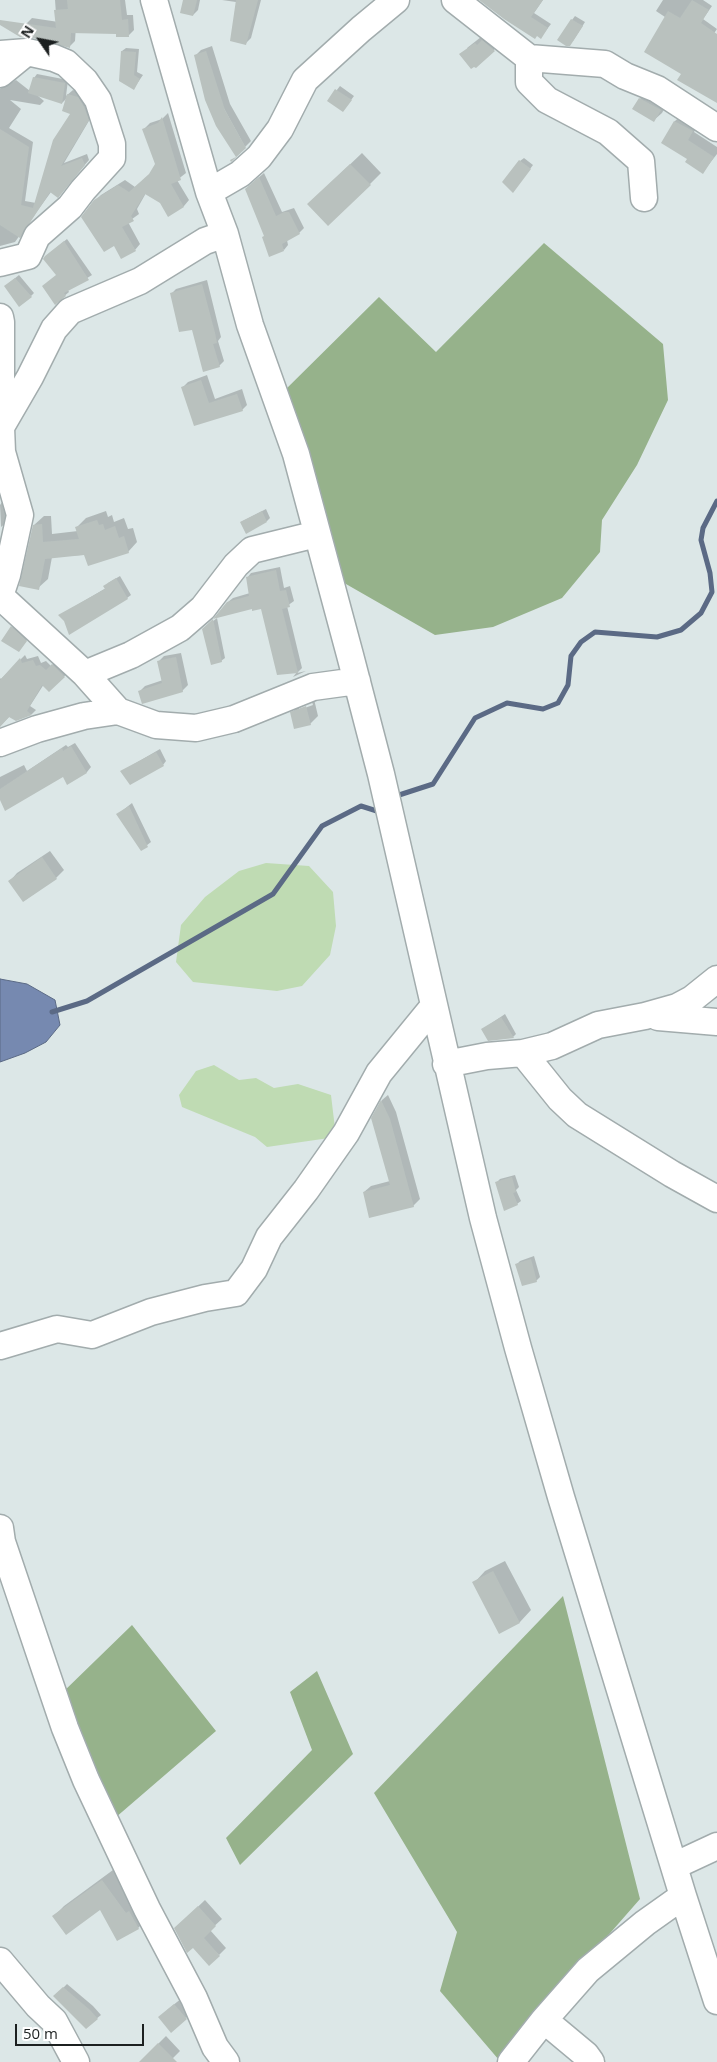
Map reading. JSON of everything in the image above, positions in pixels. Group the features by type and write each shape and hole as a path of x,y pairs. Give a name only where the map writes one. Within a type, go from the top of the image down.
{"street":[{"path":"154,0 208,192 224,234 250,325 296,454 357,681 390,815 483,1218 520,1357 560,1497 717,2002"},
{"path":"208,192 240,174 259,157 280,130 305,80 360,29 396,0"},
{"path":"455,0 529,58 605,64 626,76 657,89 717,128"},
{"path":"0,74 27,52"},
{"path":"0,54 27,52 54,58 66,63 85,81 98,100 112,144 112,158 70,207 37,236 28,256 0,263"},
{"path":"529,58 529,82 547,100 608,132 641,161 644,198"},
{"path":"1,427 30,377 54,329 65,314 140,282 205,241 224,234"},
{"path":"0,317 2,322 2,452 20,515 11,560 0,596 85,674 118,711 156,725 196,728 234,720 313,687 357,681"},
{"path":"85,674 132,655 180,628 203,608 236,565 252,550 317,534"},
{"path":"0,743 37,729 84,716 118,711"},
{"path":"446,1064 487,1056 523,1054 552,1046 598,1025 645,1016 677,1007 692,999 717,979"},
{"path":"0,1346 57,1329 92,1334 151,1312 205,1298 236,1293 254,1269 269,1236 306,1190 346,1133 380,1073 433,1007"},
{"path":"645,1016 717,1022"},
{"path":"523,1054 560,1099 577,1115 672,1174 717,1199"},
{"path":"0,1528 2,1542 65,1728 86,1780 147,1909 194,1998 215,2047 226,2062"},
{"path":"674,1866 717,1846"},
{"path":"511,2062 544,2020 588,1970 683,1896"},
{"path":"0,1961 38,2006 54,2021 76,2062"},
{"path":"544,2020 586,2054 591,2062"}],"green space":[{"path":"544,243 663,344 668,400 637,465 602,520 600,552 562,598 493,627 435,635 325,572 281,394 379,297 436,352"},
{"path":"266,863 309,866 333,892 336,926 330,955 302,986 277,991 193,982 176,962 181,925 205,897 239,871"},
{"path":"214,1065 239,1080 256,1078 274,1088 298,1084 331,1095 336,1137 267,1147 255,1137 182,1107 179,1095 196,1071"},
{"path":"563,1596 640,1899 499,2060 440,1991 457,1932 374,1793"},
{"path":"132,1625 216,1731 115,1818 61,1694"},
{"path":"317,1671 353,1754 240,1865 226,1838 312,1750 290,1692"}],"water":[{"path":"0,979 27,984 55,1000 60,1025 46,1042 25,1053 0,1062"}],"building":[{"path":"67,0 120,0 122,20 128,19 129,37 116,37 116,34 71,33 70,48 30,37 20,37 0,25 0,20 56,28 54,10 68,9"},
{"path":"183,0 197,0 193,16 180,13"},
{"path":"236,0 258,0 246,45 230,41"},
{"path":"479,0 543,0 531,17 548,28 541,39 537,36 535,39"},
{"path":"692,0 709,10 701,23 717,34 717,103 677,80 681,74 644,52 668,11 680,18"},
{"path":"571,19 583,26 570,46 566,46 557,40"},
{"path":"482,40 495,51 476,68 471,69 459,54 475,43 477,45"},
{"path":"121,51 136,52 134,75 140,79 134,90 119,81"},
{"path":"206,51 225,110 246,148 231,162 230,160 236,157 216,126 205,100 194,55"},
{"path":"33,77 65,83 62,104 28,93"},
{"path":"335,89 352,100 343,112 327,101"},
{"path":"67,94 78,97 89,120 61,166 82,158 85,165 58,198 50,192 20,238 0,225 0,129 29,147 21,205 33,208 53,140 70,114 62,111"},
{"path":"639,98 661,110 654,122 632,109"},
{"path":"162,117 181,180 171,184 184,207 168,217 160,203 145,194 131,216 134,221 122,227 136,251 121,259 114,246 104,252 81,217 94,200 118,185 129,192 149,174 155,164 142,129 158,123"},
{"path":"674,121 693,131 688,140 714,157 703,174 685,162 687,159 661,143"},
{"path":"519,160 531,169 513,193 502,182"},
{"path":"350,164 371,185 328,226 307,204"},
{"path":"259,177 276,216 289,212 300,234 282,244 284,251 269,257 262,237 264,236 245,189"},
{"path":"64,241 89,280 64,293 66,296 55,305 42,286 56,275 43,259"},
{"path":"15,278 32,297 19,307 4,286"},
{"path":"202,284 215,333 217,343 213,344 220,367 203,372 192,330 179,332 170,293"},
{"path":"201,380 209,403 237,394 243,411 194,426 181,387"},
{"path":"262,511 267,522 246,534 240,522"},
{"path":"97,520 99,525 103,524 105,530 115,526 119,538 124,536 129,553 88,566 84,555 45,559 39,590 19,586 33,525 42,524 43,542 79,539 75,527"},
{"path":"276,570 280,591 286,590 290,607 282,609 298,673 277,675 261,609 252,611 252,609 213,619 227,602 249,596 246,577"},
{"path":"116,578 128,599 69,635 64,621 58,615 105,589 103,586"},
{"path":"213,619 222,662 211,665 202,629"},
{"path":"11,626 27,641 19,652 1,641"},
{"path":"176,657 183,692 142,704 138,691 162,683 157,661"},
{"path":"20,658 22,663 33,660 36,666 40,665 46,670 52,664 65,677 49,692 42,685 27,711 32,715 16,721 9,717 0,727 0,680"},
{"path":"306,706 311,725 294,729 290,712"},
{"path":"71,746 87,773 67,785 63,777 5,811 0,800 0,789 62,748 63,751"},
{"path":"156,752 164,766 130,785 120,771"},
{"path":"129,806 148,847 141,851 116,814"},
{"path":"42,857 57,879 23,902 8,881"},
{"path":"501,1017 514,1038 488,1041 481,1029"},
{"path":"381,1100 390,1119 414,1207 369,1218 363,1192 390,1185 371,1118"},
{"path":"512,1177 516,1192 513,1193 518,1205 504,1211 495,1182"},
{"path":"531,1259 537,1282 522,1286 515,1264"},
{"path":"493,1571 520,1623 499,1634 472,1582"},
{"path":"102,1880 126,1913 129,1911 139,1929 117,1941 100,1910 66,1935 52,1916"},
{"path":"198,1906 216,1926 204,1938 220,1956 209,1966 193,1948 187,1953 174,1928"},
{"path":"63,1987 98,2019 86,2029 53,1996"},
{"path":"174,2004 187,2019 171,2033 158,2017"},
{"path":"158,2043 177,2062 139,2062"}],"waterway":[{"path":"396,798 396,796 433,784 475,718 507,703 543,709 558,703 568,685 571,656 581,642 595,632 657,637 681,630 701,613 712,592 710,573 701,540 703,528 717,501"},
{"path":"52,1012 87,1001 273,894 322,826 361,806 380,812"}]}
